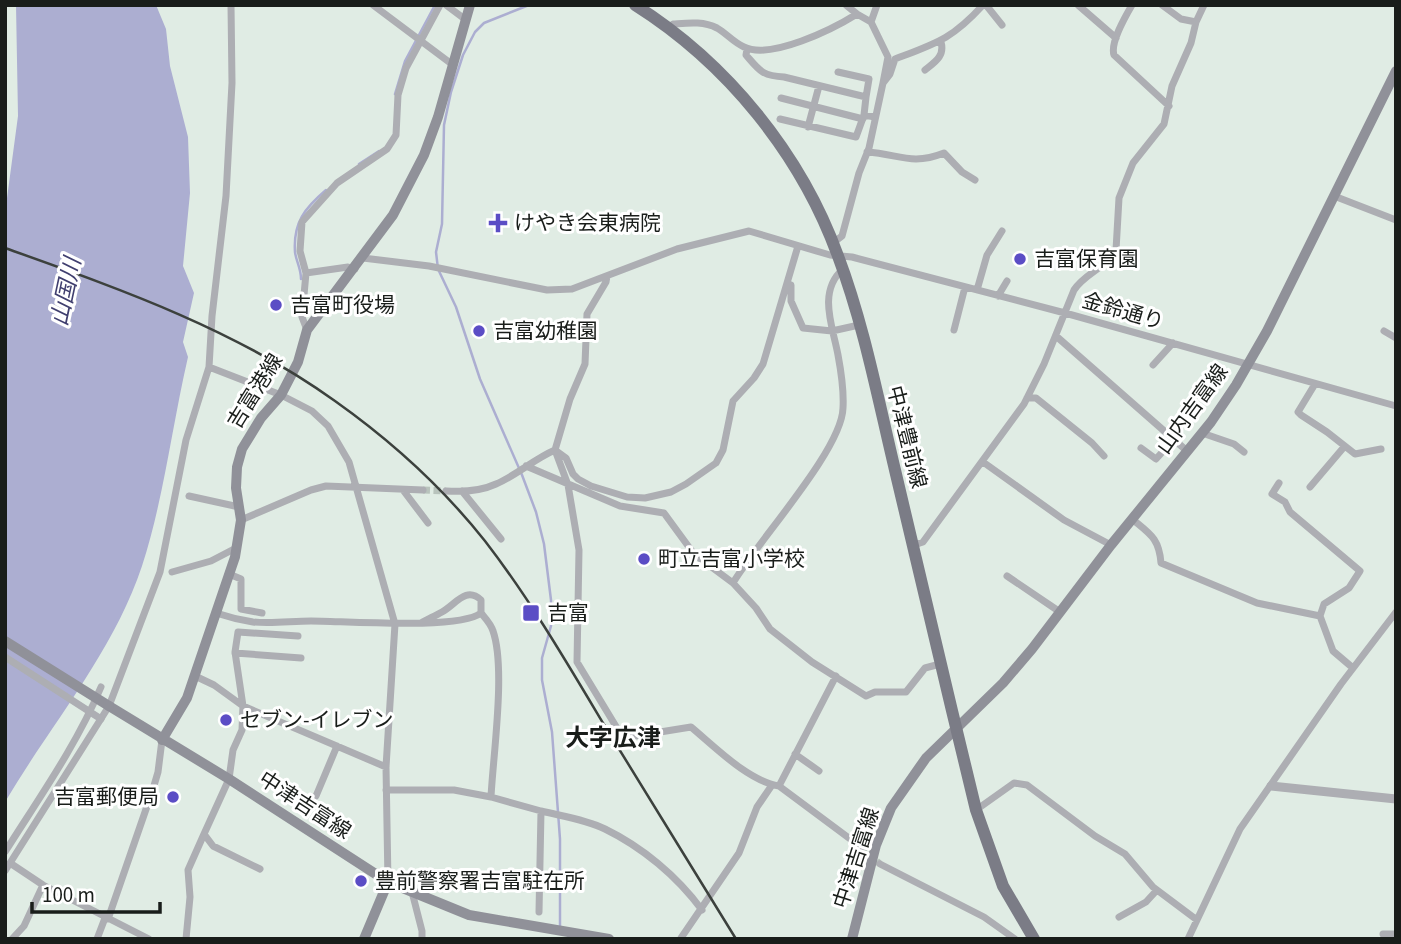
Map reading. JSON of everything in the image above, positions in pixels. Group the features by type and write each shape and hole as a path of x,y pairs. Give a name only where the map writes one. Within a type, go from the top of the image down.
{"main road":[{"name":"吉富港線","path":"162,740 187,698 237,548 241,520 237,467 242,449 261,418 281,395 298,362 307,330 394,215 424,155 470,5"},
{"name":"中津豊前線","path":"635,5 703,56 730,83 776,138 801,178 833,243 859,325 976,810 1003,886 1034,939"},
{"name":"山内吉富線","path":"956,727 1003,683 1202,433 1236,385 1395,75"},
{"name":"中津吉富線","path":"5,642 229,779 388,882 469,915 574,937 604,938"},
{"name":"中津吉富線","path":"852,939 876,845 891,808 926,758 956,727"},
{"path":"364,939 388,882"}],"street":[{"path":"9,864 109,706 160,572 186,440 209,367 226,196 232,83 231,5"},
{"path":"373,5 453,65"},
{"path":"307,330 302,317 306,273 300,251 302,222 337,183 387,149 392,142 396,135 398,95 406,68 443,5 466,20"},
{"path":"833,243 842,236 867,152 888,57 871,22 846,5"},
{"path":"871,22 877,5"},
{"path":"883,83 890,74 895,59 941,42 961,29 984,5 1002,25"},
{"path":"1078,5 1116,38"},
{"path":"1132,5 1112,49 1114,55 1169,106"},
{"path":"1162,5 1181,19 1196,22"},
{"path":"914,545 923,542 1027,398 1080,281 1107,262 1116,250 1119,198 1133,163 1161,131 1172,86 1191,44 1196,22 1204,5"},
{"path":"671,30 673,24 704,23 717,28 747,49 764,49 828,32 857,14"},
{"path":"925,70 940,57 943,49 941,42"},
{"path":"747,49 746,55 760,72 866,97"},
{"path":"780,119 856,137 864,117 869,79 838,72"},
{"path":"808,127 819,86"},
{"path":"781,98 864,117 875,117"},
{"path":"867,152 908,160 931,159 944,153 962,172 975,180"},
{"path":"1334,196 1394,217"},
{"name":"金鈴通り","path":"363,258 429,266 547,290 572,289 677,249 749,231 798,246 852,257 1065,313 1396,407"},
{"path":"978,290 987,254 1002,231"},
{"path":"555,450 566,458 578,479 627,497 645,498 671,492 716,463 723,450 733,401 754,379 763,364 798,246"},
{"path":"306,273 348,267 355,269"},
{"path":"733,583 747,559 822,460 840,424 843,409 838,355 828,298 836,275 843,269"},
{"path":"607,276 587,314 585,364 570,399 555,450 568,485 579,550 577,662 623,738 691,727 741,768 775,786 861,848"},
{"path":"998,296 1007,281"},
{"path":"787,284 791,285 791,301 803,328 832,331 859,325"},
{"path":"954,330 965,287"},
{"path":"1384,331 1396,338"},
{"path":"1056,336 1187,451"},
{"path":"1153,365 1173,344"},
{"path":"209,367 281,395 312,411 328,426 349,462 395,624 386,766 388,882"},
{"path":"1315,384 1298,412 1355,454 1381,449"},
{"path":"1027,398 1036,398 1092,443 1104,456"},
{"path":"1202,433 1234,444 1244,452"},
{"path":"1141,447 1156,459 1174,439"},
{"path":"1310,487 1344,447"},
{"path":"446,491 462,491 497,484 555,450"},
{"path":"983,461 1064,520 1111,545"},
{"path":"526,466 620,506 664,513 694,554 733,583 756,608 770,629 812,662 866,696 876,692 906,692 925,668 940,664"},
{"path":"1279,483 1272,494 1285,502 1290,512 1360,571 1349,588 1324,604 1321,615 1333,651 1353,668"},
{"path":"241,520 326,486 423,490"},
{"path":"403,490 428,523"},
{"path":"462,491 501,539"},
{"path":"189,496 239,506"},
{"path":"1132,519 1155,538 1160,547 1161,563 1257,603 1321,615"},
{"path":"172,572 211,561 237,548"},
{"path":"229,574 241,579 241,609 262,613"},
{"path":"1006,576 1060,612"},
{"path":"421,623 444,611 460,597 469,594 481,600 481,613 489,622 496,640 498,680 491,797"},
{"path":"1188,939 1240,829 1353,668 1396,612"},
{"path":"216,613 260,622 395,624 468,618 481,613"},
{"path":"186,939 190,897 188,870 229,779 233,750 242,730 243,706 236,653 237,632 298,636"},
{"path":"236,653 301,658"},
{"path":"5,657 101,719"},
{"path":"195,676 214,685 243,706 386,766"},
{"path":"681,938 739,853 757,807 775,786 795,754 836,676"},
{"path":"101,687 75,740 5,852 9,864 43,885 149,939"},
{"path":"97,939 153,789 162,740"},
{"path":"316,796 337,746"},
{"path":"795,754 819,771"},
{"path":"976,810 1014,783 1027,785 1095,836 1125,854 1157,890 1197,920"},
{"path":"1271,786 1396,799"},
{"path":"386,790 454,790 491,797 604,829 653,860 687,889 702,910"},
{"path":"539,912 541,811"},
{"path":"204,834 213,846 260,869"},
{"path":"880,864 984,917 1015,939"},
{"path":"12,939 24,926 43,885"},
{"path":"1119,917 1146,902 1157,890"},
{"path":"412,892 422,939"},
{"path":"1382,934 1396,934"}],"water":[{"name":"山国川","path":"16,5 156,5 166,29 170,66 188,137 190,193 183,266 194,293 183,342 188,357 162,488 142,566 115,629 5,802 5,213 18,116"}],"waterway":[{"path":"395,94 405,61 435,5"},
{"path":"529,5 484,23 475,32 463,55 444,125 442,224 436,252 438,269 456,307 480,379 522,475 544,544 551,600 551,626 542,658 542,680 552,732 560,839 560,928"},
{"path":"359,164 379,151"},
{"path":"301,279 295,252 298,224 306,210 326,190"}],"tunnel":[{"path":"423,490 446,491"},
{"path":"861,847 880,864"}],"railway":[{"path":"5,248 134,295 257,352 335,401 415,466 469,521 517,585 736,939"}],"place":[{"name":"けやき会東病院","path":"498,223"},
{"name":"吉富保育園","path":"1020,259"},
{"name":"吉富町役場","path":"276,305"},
{"name":"吉富幼稚園","path":"479,331"},
{"name":"町立吉富小学校","path":"644,559"},
{"name":"吉富","path":"531,613"},
{"name":"セブン-イレブン","path":"226,720"},
{"name":"吉富郵便局","path":"173,797"},
{"name":"豊前警察署吉富駐在所","path":"361,881"}],"district":[{"name":"大字広津","path":"613,738"}]}
